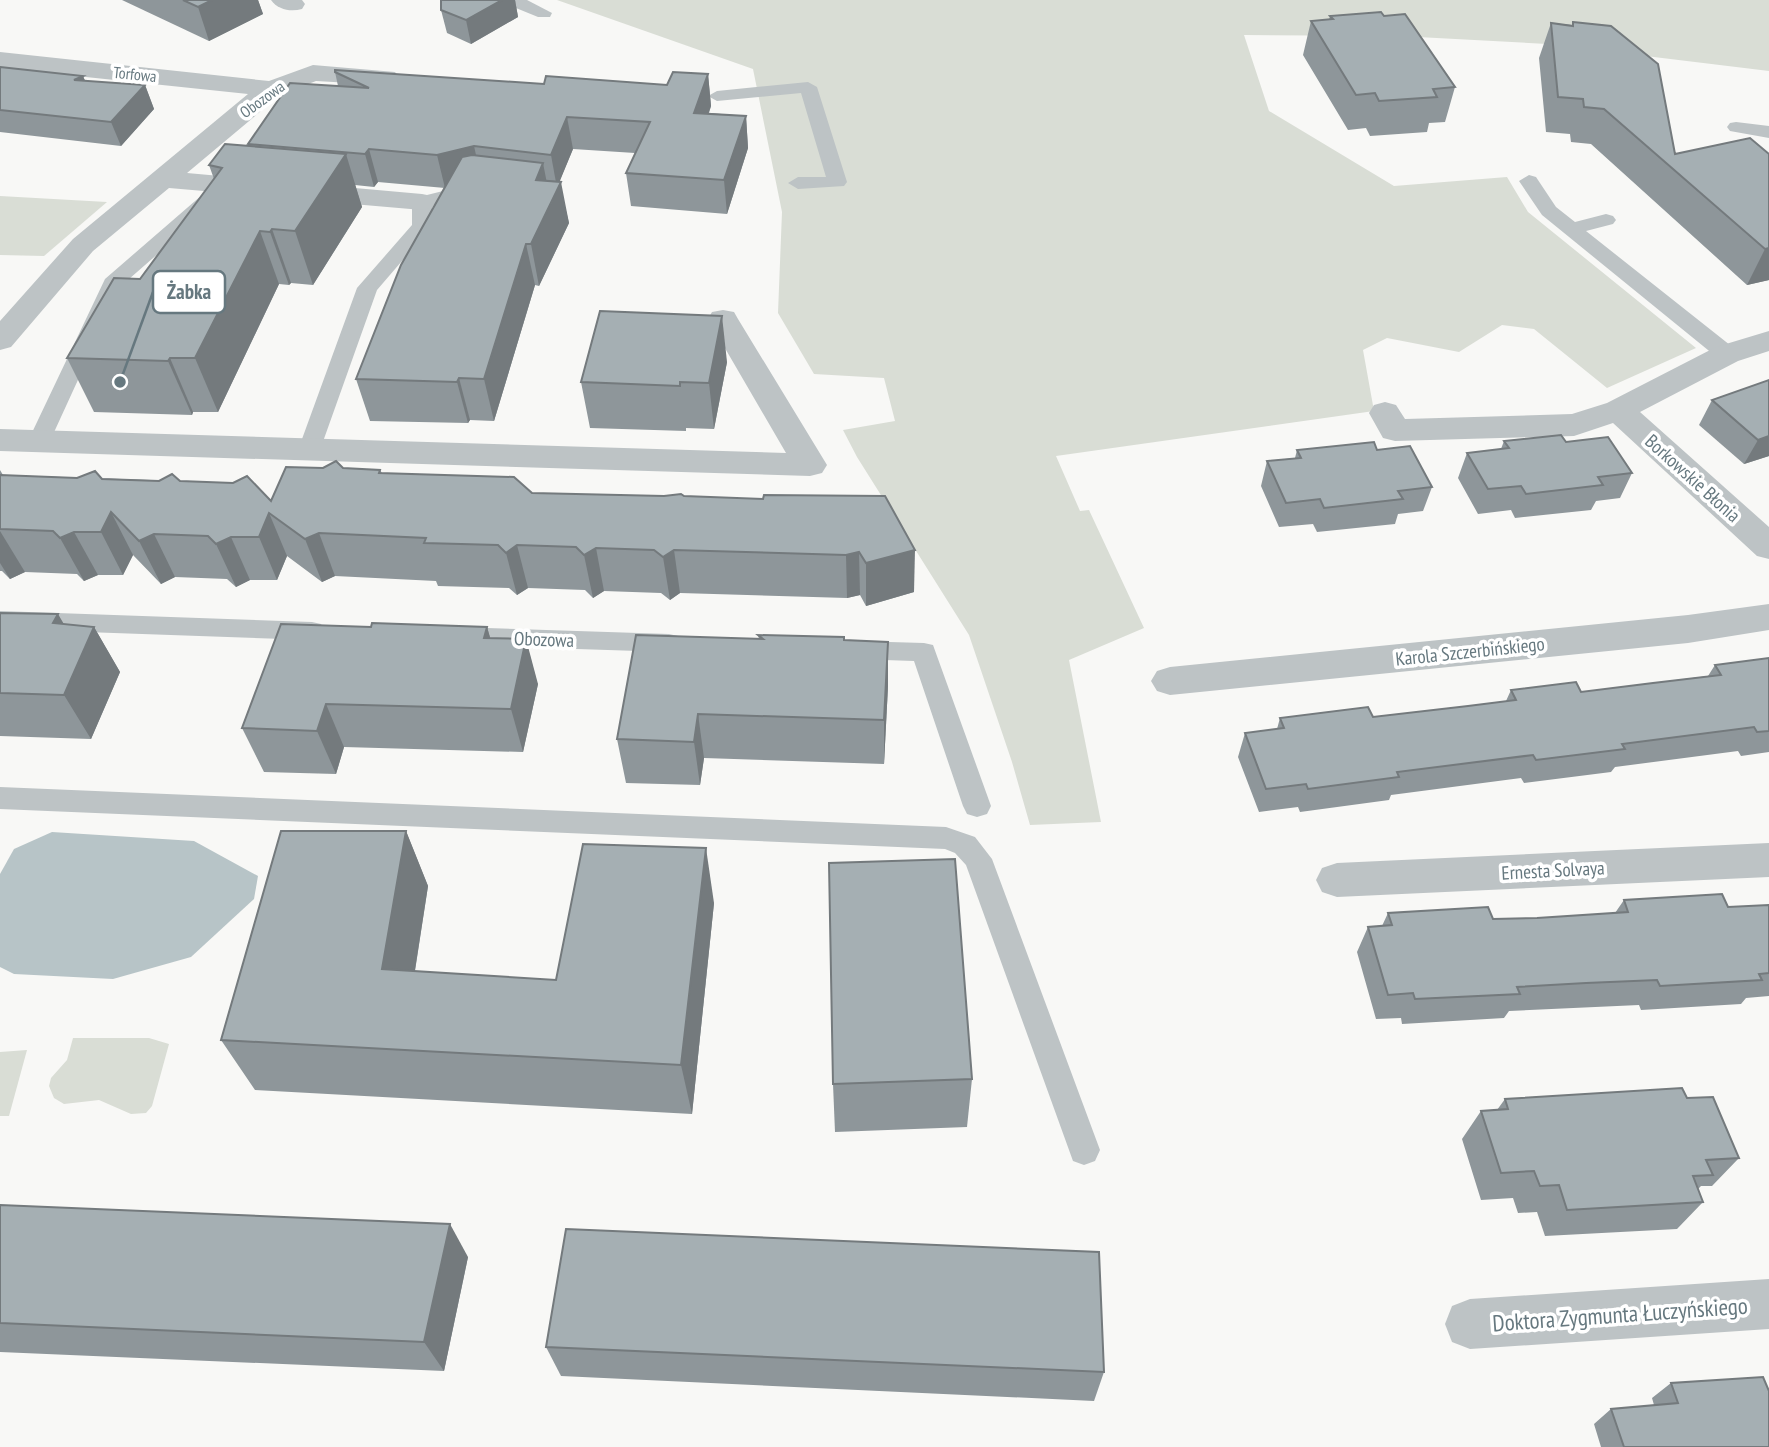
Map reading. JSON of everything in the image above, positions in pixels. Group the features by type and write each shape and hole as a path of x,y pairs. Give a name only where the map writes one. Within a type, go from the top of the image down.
{"street":[{"name":"Torfowa","path":"0,60 271,89"},
{"name":"Obozowa","path":"0,340 83,245 271,89 313,73 410,79"},
{"path":"689,95 716,96"},
{"path":"163,179 422,202"},
{"path":"0,440 810,465 723,318"},
{"path":"1385,413 1395,430 1574,425 1618,410 1727,354 1769,341"},
{"name":"Borkowskie Błonia","path":"1618,410 1769,547"},
{"name":"Karola Szczerbińskiego","path":"1170,681 1688,629 1769,617"},
{"name":"Ernesta Solvaya","path":"1337,880 1769,860"},
{"name":"Doktora Zygmunta Łuczyńskiego","path":"1470,1324 1769,1304"}],"lane":[{"path":"512,0 544,13"},
{"path":"716,96 808,87 837,182 798,183"},
{"path":"1736,127 1769,132"},
{"path":"1529,181 1549,211 1727,354"},
{"path":"38,441 112,282 225,184"},
{"path":"309,450 367,288 422,226 422,202 481,187 495,189"},
{"path":"1572,229 1606,220"},
{"path":"0,620 331,632"},
{"name":"Obozowa","path":"428,635 690,644"},
{"path":"828,649 925,652 977,806"},
{"path":"0,798 946,838 965,845 978,859 1084,1150"}],"shaded area":[{"path":"557,0 1769,0 1769,71 1547,44 1399,36 1244,35 1269,111 1394,186 1507,177 1528,212 1696,348 1607,388 1534,329 1502,325 1459,352 1387,338 1363,350 1374,411 1056,456 1080,511 1089,510 1144,628 1069,660 1101,822 1030,825 1012,762 969,635 857,457 843,430 895,421 884,378 814,374 778,313 782,212 753,69"},
{"path":"0,196 107,202 44,256 0,255"},
{"path":"52,832 194,841 258,876 254,899 191,957 113,979 14,974 0,967 0,874 14,849"},
{"path":"73,1038 149,1038 169,1044 152,1106 146,1113 131,1114 99,1100 64,1104 54,1098 49,1086 51,1078 67,1060"},
{"path":"27,1050 9,1116 0,1116 0,1052"}],"building":[{"path":"183,0 212,0 198,7"},
{"path":"441,0 502,0 466,20 441,10"},
{"path":"1381,12 1384,16 1405,14 1455,87 1433,89 1437,97 1379,101 1375,93 1356,95 1311,21 1333,19 1330,16"},
{"path":"1573,22 1611,26 1658,64 1675,154 1750,138 1769,154 1769,248 1765,249 1604,109 1584,107 1583,99 1558,97 1551,23 1573,26"},
{"path":"0,67 83,76 74,80 145,85 111,122 0,110"},
{"path":"335,70 544,84 546,76 667,85 673,72 708,74 694,113 746,116 724,180 626,173 650,122 567,117 551,155 474,146 437,155 369,149 365,154 248,144 290,83 369,88"},
{"path":"225,144 346,154 295,231 260,231 195,358 170,358 168,361 67,358 114,278 140,279 222,168 209,165"},
{"path":"472,155 543,163 536,180 561,182 531,244 526,244 484,379 459,378 457,382 356,379 401,265 462,157"},
{"path":"600,311 722,316 709,383 680,382 680,386 581,382"},
{"path":"1769,380 1769,436 1758,440 1712,400"},
{"path":"1561,435 1566,442 1608,437 1632,473 1598,477 1603,485 1526,494 1521,486 1488,489 1467,453 1509,448 1504,441"},
{"path":"1374,442 1377,450 1410,446 1432,487 1398,491 1403,499 1324,508 1320,499 1286,503 1267,461 1301,458 1297,450"},
{"path":"336,461 343,468 380,470 379,473 514,477 532,493 664,496 681,494 763,499 764,495 885,496 915,550 866,563 859,552 846,555 674,550 663,557 654,550 596,548 584,555 576,547 517,545 506,553 498,545 424,543 426,538 319,533 305,539 269,513 259,537 231,537 216,544 208,536 154,534 139,541 111,512 101,532 74,532 60,538 53,531 0,529 0,475 77,478 95,471 102,479 159,481 172,474 180,481 233,483 247,476 271,501 286,467 323,468"},
{"path":"0,613 58,614 53,623 94,627 64,695 0,693"},
{"path":"372,623 487,627 484,638 526,639 511,709 326,704 317,731 242,728 281,624 371,627"},
{"path":"636,635 763,639 758,635 844,637 844,640 888,642 884,720 698,714 694,742 617,739"},
{"path":"1769,658 1769,731 1757,732 1754,727 1622,744 1625,749 1536,760 1533,755 1397,772 1399,777 1308,789 1306,784 1266,789 1245,733 1284,728 1280,718 1368,707 1373,717 1516,700 1511,690 1576,682 1581,692 1721,675 1715,665"},
{"path":"281,831 406,831 382,969 556,980 583,844 706,848 681,1065 221,1040"},
{"path":"955,859 972,1079 833,1084 829,863"},
{"path":"1722,894 1728,907 1769,905 1769,973 1759,974 1762,980 1660,986 1657,980 1586,983 1517,987 1520,994 1415,999 1413,993 1388,995 1368,927 1392,925 1388,913 1488,907 1493,919 1537,918 1628,912 1624,900"},
{"path":"1682,1088 1687,1098 1713,1097 1739,1158 1706,1160 1713,1175 1693,1176 1703,1202 1567,1210 1559,1185 1540,1186 1534,1171 1501,1173 1481,1111 1508,1109 1505,1099"},
{"path":"0,1205 450,1224 424,1342 0,1323"},
{"path":"566,1229 1099,1252 1104,1372 546,1347"},
{"path":"1763,1377 1769,1391 1769,1447 1624,1447 1611,1409 1678,1403 1671,1383"}],"place":[{"name":"Żabka","path":"120,382"}]}
